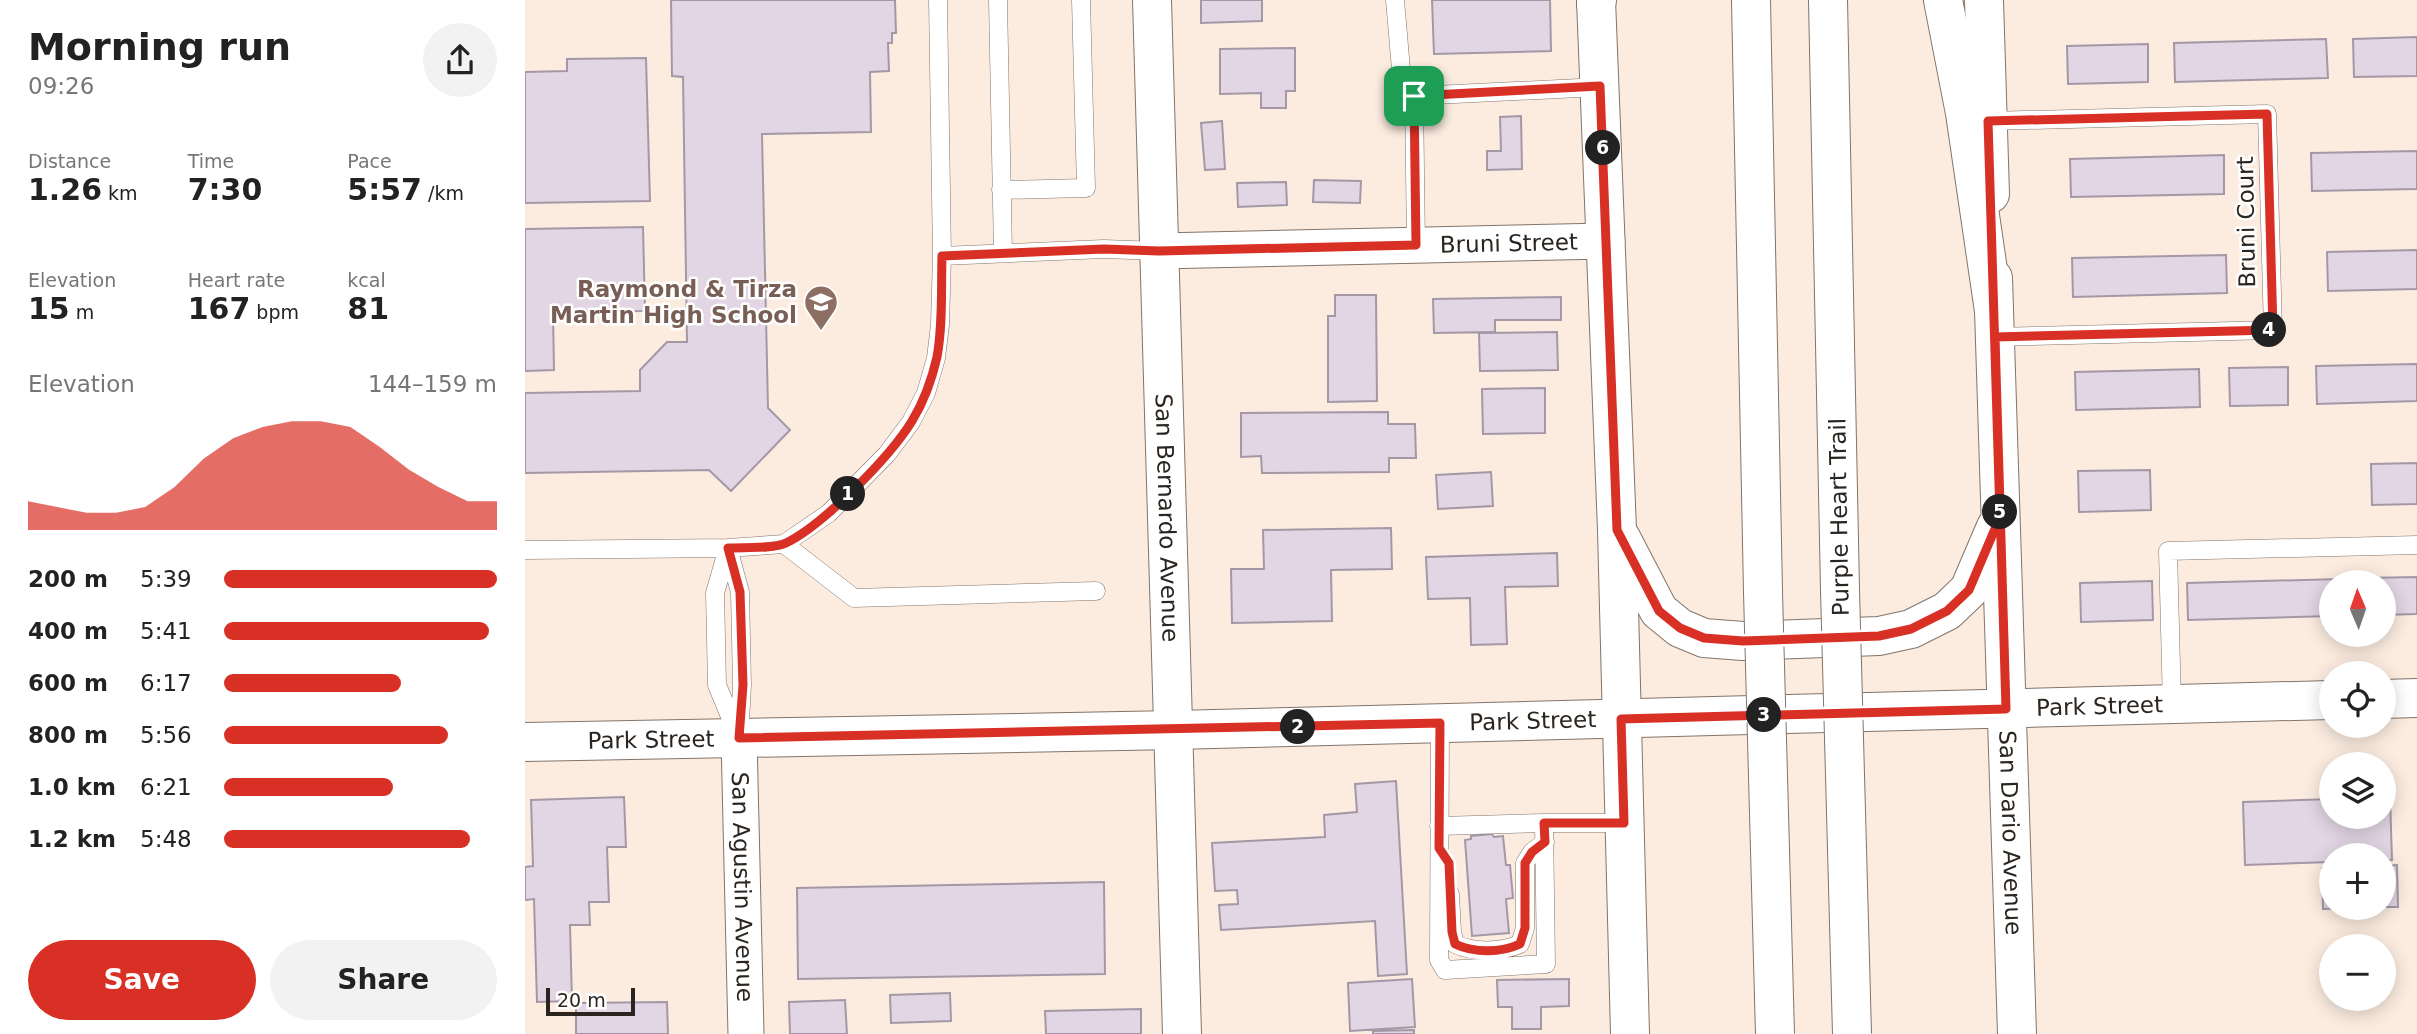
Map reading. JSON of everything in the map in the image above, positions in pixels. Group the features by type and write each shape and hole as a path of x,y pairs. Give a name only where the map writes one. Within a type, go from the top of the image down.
{"main road":[{"name":"San Bernardo Avenue","path":"1152,0 1182,1034"},
{"path":"1751,0 1775,1034"},
{"name":"Purple Heart Trail","path":"1828,0 1852,1034"},
{"path":"1943,0 1965,113 1994,324"},
{"name":"San Dario Avenue","path":"1984,0 2017,1034"},
{"path":"1596,1 1617,530 1630,1034"},
{"path":"1617,530 1659,611 1680,628 1704,638 1743,641 1879,636 1911,629 1947,611 1969,590 2000,517"},
{"path":"2396,699 2417,698"},
{"name":"Park Street","path":"525,742 1175,730 2319,701"}],"street":[{"name":"Bruni Street","path":"1159,251 1607,241"},
{"name":"San Agustin Avenue","path":"739,738 746,1034"}],"lane":[{"path":"525,550 728,548 784,544 829,513 887,454 911,422 926,393 936,358 940,324 942,256 938,0"},
{"path":"998,0 1003,253"},
{"path":"1001,190 1086,188 1080,0"},
{"path":"1395,0 1402,81 1414,96 1416,245"},
{"path":"1414,96 1600,86"},
{"name":"Bruni Court","path":"1988,121 2267,114 2273,330 1994,324"},
{"path":"942,256 1104,249 1159,251"},
{"path":"784,544 854,598 1096,591"},
{"path":"2172,705 2168,551 2417,545"},
{"path":"728,548 740,592 743,685 739,738"},
{"path":"728,548 715,593 717,685 739,738"},
{"path":"1440,723 1439,960 1445,970 1546,964 1544,823"},
{"path":"1439,826 1624,823"},
{"path":"1439,848 1449,863 1452,932 1455,944 1468,950 1510,949 1520,944 1525,928 1525,863 1532,852 1545,842"}],"building":[{"path":"671,0 895,0 896,33 892,33 892,43 888,43 889,71 870,72 871,132 762,134 768,408 790,430 731,491 709,470 525,473 525,393 640,391 640,370 667,342 687,342 683,77 672,76"},
{"path":"1201,0 1262,0 1262,21 1201,23"},
{"path":"1432,0 1550,0 1551,51 1434,54"},
{"path":"2417,37 2417,76 2354,77 2353,39"},
{"path":"2326,39 2328,78 2175,82 2174,43"},
{"path":"2148,44 2148,82 2068,84 2067,46"},
{"path":"1295,48 1295,91 1286,91 1286,108 1261,108 1261,93 1220,94 1220,49"},
{"path":"646,58 650,201 525,203 525,72 567,71 567,59"},
{"path":"1521,116 1522,169 1487,170 1487,151 1501,151 1500,117"},
{"path":"1222,121 1225,169 1205,170 1201,123"},
{"path":"2417,151 2417,189 2312,191 2311,153"},
{"path":"2224,155 2224,194 2071,197 2070,159"},
{"path":"1314,180 1361,181 1360,203 1313,202"},
{"path":"1286,182 1287,205 1238,207 1237,183"},
{"path":"643,227 645,311 553,312 554,370 525,371 525,229"},
{"path":"2417,250 2417,289 2328,291 2327,252"},
{"path":"2226,255 2227,293 2073,297 2072,258"},
{"path":"1335,295 1376,295 1377,401 1328,402 1328,316 1335,316"},
{"path":"1561,297 1561,320 1495,320 1495,332 1434,333 1433,299"},
{"path":"1557,332 1558,370 1480,371 1479,333"},
{"path":"2417,364 2417,401 2317,404 2316,366"},
{"path":"2288,367 2288,405 2230,406 2229,368"},
{"path":"2199,369 2200,407 2076,410 2075,372"},
{"path":"1545,388 1545,433 1483,434 1482,389"},
{"path":"1388,412 1388,424 1415,424 1416,458 1389,458 1389,472 1262,473 1261,456 1241,457 1241,413"},
{"path":"2417,463 2417,504 2372,505 2371,464"},
{"path":"2150,470 2151,510 2079,512 2078,471"},
{"path":"1491,472 1493,506 1438,509 1436,475"},
{"path":"1391,528 1392,569 1331,570 1332,621 1232,623 1231,569 1264,569 1263,530"},
{"path":"1557,553 1558,586 1505,587 1507,644 1471,645 1470,598 1428,599 1426,557"},
{"path":"2396,577 2417,577 2417,614 2396,615"},
{"path":"2319,580 2319,616 2188,620 2187,583"},
{"path":"2152,581 2153,620 2081,622 2080,583"},
{"path":"1396,781 1407,974 1378,976 1375,921 1221,930 1219,905 1238,904 1237,890 1215,891 1212,843 1325,837 1324,815 1357,812 1355,784"},
{"path":"624,797 626,847 607,847 609,902 589,902 590,925 570,925 572,1001 537,1002 534,899 525,900 525,867 533,866 531,800"},
{"path":"2319,799 2319,829 2391,829 2391,843 2319,843 2319,862 2245,865 2243,802"},
{"path":"1492,834 1494,837 1503,836 1506,865 1510,865 1513,898 1506,899 1509,933 1472,936 1465,840 1471,839 1471,836"},
{"path":"2397,865 2398,907 2396,907"},
{"path":"1104,882 1105,974 798,979 797,888"},
{"path":"1412,979 1415,1027 1350,1031 1348,983"},
{"path":"1569,979 1569,1006 1541,1007 1541,1029 1512,1029 1512,1007 1498,1007 1497,980"},
{"path":"950,993 951,1021 891,1023 890,995"},
{"path":"845,1000 847,1034 790,1034 789,1002"},
{"path":"667,1002 668,1034 576,1034 576,1003"},
{"path":"1141,1009 1141,1034 1046,1034 1045,1011"},
{"path":"1414,1030 1414,1034 1373,1034 1373,1031"}],"place":[{"name":"Raymond & Tirza Martin High School","path":"821,332"}],"route":[{"path":"1600,86 1617,530 1659,611 1680,628 1704,638 1743,641 1879,636 1911,629 1947,611 1969,590 2000,517 1988,121 2267,114 2273,330 1995,337 2006,709 1621,719 1624,823 1544,823 1545,842 1532,852 1525,863 1525,928 1520,944 1510,949 1468,950 1455,944 1452,932 1449,863 1439,848 1440,723 739,738 743,685 740,592 728,548 784,544 807,529 829,513 887,454 911,422 926,393 936,358 942,256 1104,249 1159,251 1416,245 1414,96 1600,86"}]}
